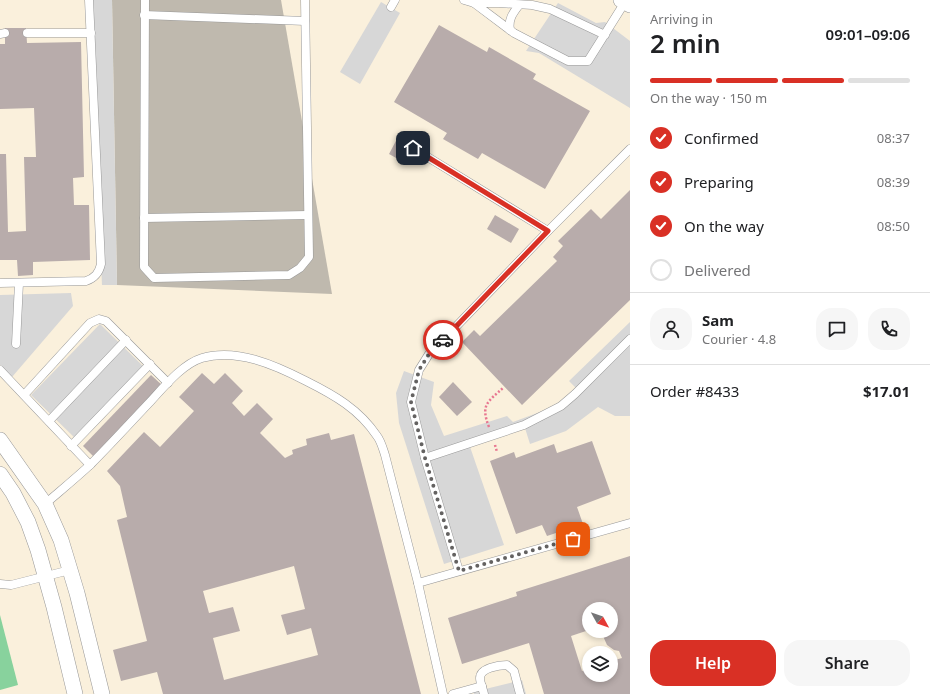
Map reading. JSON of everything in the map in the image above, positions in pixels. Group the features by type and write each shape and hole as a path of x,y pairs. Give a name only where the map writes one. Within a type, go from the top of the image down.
{"street":[{"path":"0,440 45,504 61,540 81,607 102,694"},
{"path":"0,474 13,493 28,522 38,550 46,576 75,694"}],"lane":[{"path":"0,283 86,281 92,279 99,272 101,264 90,0"},
{"path":"145,0 144,267 154,278 289,274 300,268 309,257 305,0"},
{"path":"464,0 474,3 532,5 550,9 605,34"},
{"path":"474,3 510,30 568,60 588,61 625,2"},
{"path":"510,30 509,23 511,17 519,5"},
{"path":"144,15 305,20"},
{"path":"27,33 91,32"},
{"path":"413,148 548,231"},
{"path":"459,571 425,458 411,402 419,370 429,354 548,231 630,150"},
{"path":"144,218 308,215"},
{"path":"16,344 19,283"},
{"path":"24,395 90,323 99,319 106,321 168,383"},
{"path":"425,458 524,425 560,406 575,394 630,339"},
{"path":"48,421 126,340"},
{"path":"45,504 90,465 168,383 187,366 200,359 217,355 240,356 268,363 298,377 333,395 352,408 367,422 378,437 385,455 418,583 442,694"},
{"path":"72,446 150,364"},
{"path":"0,370 90,465"},
{"path":"418,583 630,523"},
{"path":"0,584 11,585 70,570"},
{"path":"453,694 483,690 480,678 484,670 507,665 514,671 520,694"}],"path":[{"path":"497,452 485,417 485,409 488,403 504,387"}],"shaded area":[{"path":"0,0 630,0 630,694 0,694"},
{"path":"90,0 112,0 117,285 102,285"},
{"path":"112,0 281,0 332,294 117,285"},
{"path":"381,2 400,13 360,84 340,72"},
{"path":"558,3 596,23 605,22 630,41 630,108 539,53 526,51"},
{"path":"71,293 73,306 12,377 0,365 0,295"},
{"path":"630,322 630,416 615,416 598,407 566,431 530,444 524,425 469,444 504,545 444,564 399,423 396,393 404,371 434,382 431,405 444,436 507,416 513,422 556,406 576,388 569,381"},
{"path":"100,324 147,370 78,441 31,395"},
{"path":"522,680 526,694 474,694 473,692"}],"green space":[{"path":"0,615 18,685 0,690"}],"building":[{"path":"439,25 487,52 489,47 536,74 533,79 590,111 545,189 482,153 478,159 443,139 447,133 394,102"},
{"path":"5,28 26,28 27,43 81,42 84,177 73,178 74,205 89,205 90,260 33,262 33,275 18,276 17,260 0,260 0,154 6,154 8,232 26,231 24,157 36,157 34,108 0,109 0,44 5,44"},
{"path":"397,139 406,145 398,159 389,154"},
{"path":"630,190 630,300 522,405 462,342 474,330 480,336 557,261 553,257 563,246 558,241 591,209 601,219"},
{"path":"495,215 519,229 511,243 487,229"},
{"path":"202,373 214,384 225,373 243,391 232,403 244,416 257,403 273,419 260,433 285,458 293,454 292,450 307,445 306,439 329,433 331,440 354,434 421,694 163,694 157,672 121,681 113,650 147,641 117,520 127,517 120,486 107,471 144,432 160,447 194,411 179,397","holes":["294,566 305,609 281,615 287,635 311,628 318,655 224,680 213,638 240,631 233,607 209,613 203,591"]},
{"path":"151,375 163,386 95,458 83,446"},
{"path":"453,382 472,402 457,416 439,397"},
{"path":"592,441 611,494 577,507 583,524 547,536 542,525 516,534 490,461 514,452 516,458 554,444 557,453"},
{"path":"630,556 630,694 544,694 529,643 462,664 448,618 517,596 516,592","holes":["582,602 618,602 618,638 604,638 607,645 618,646 618,651 622,658 618,659 618,682 582,682 582,671 571,636 582,632"]}],"way so far":[{"path":"443,340 429,354 419,370 411,402 425,458 459,571 573,539"}],"route":[{"path":"413,148 548,231 443,340"}]}
